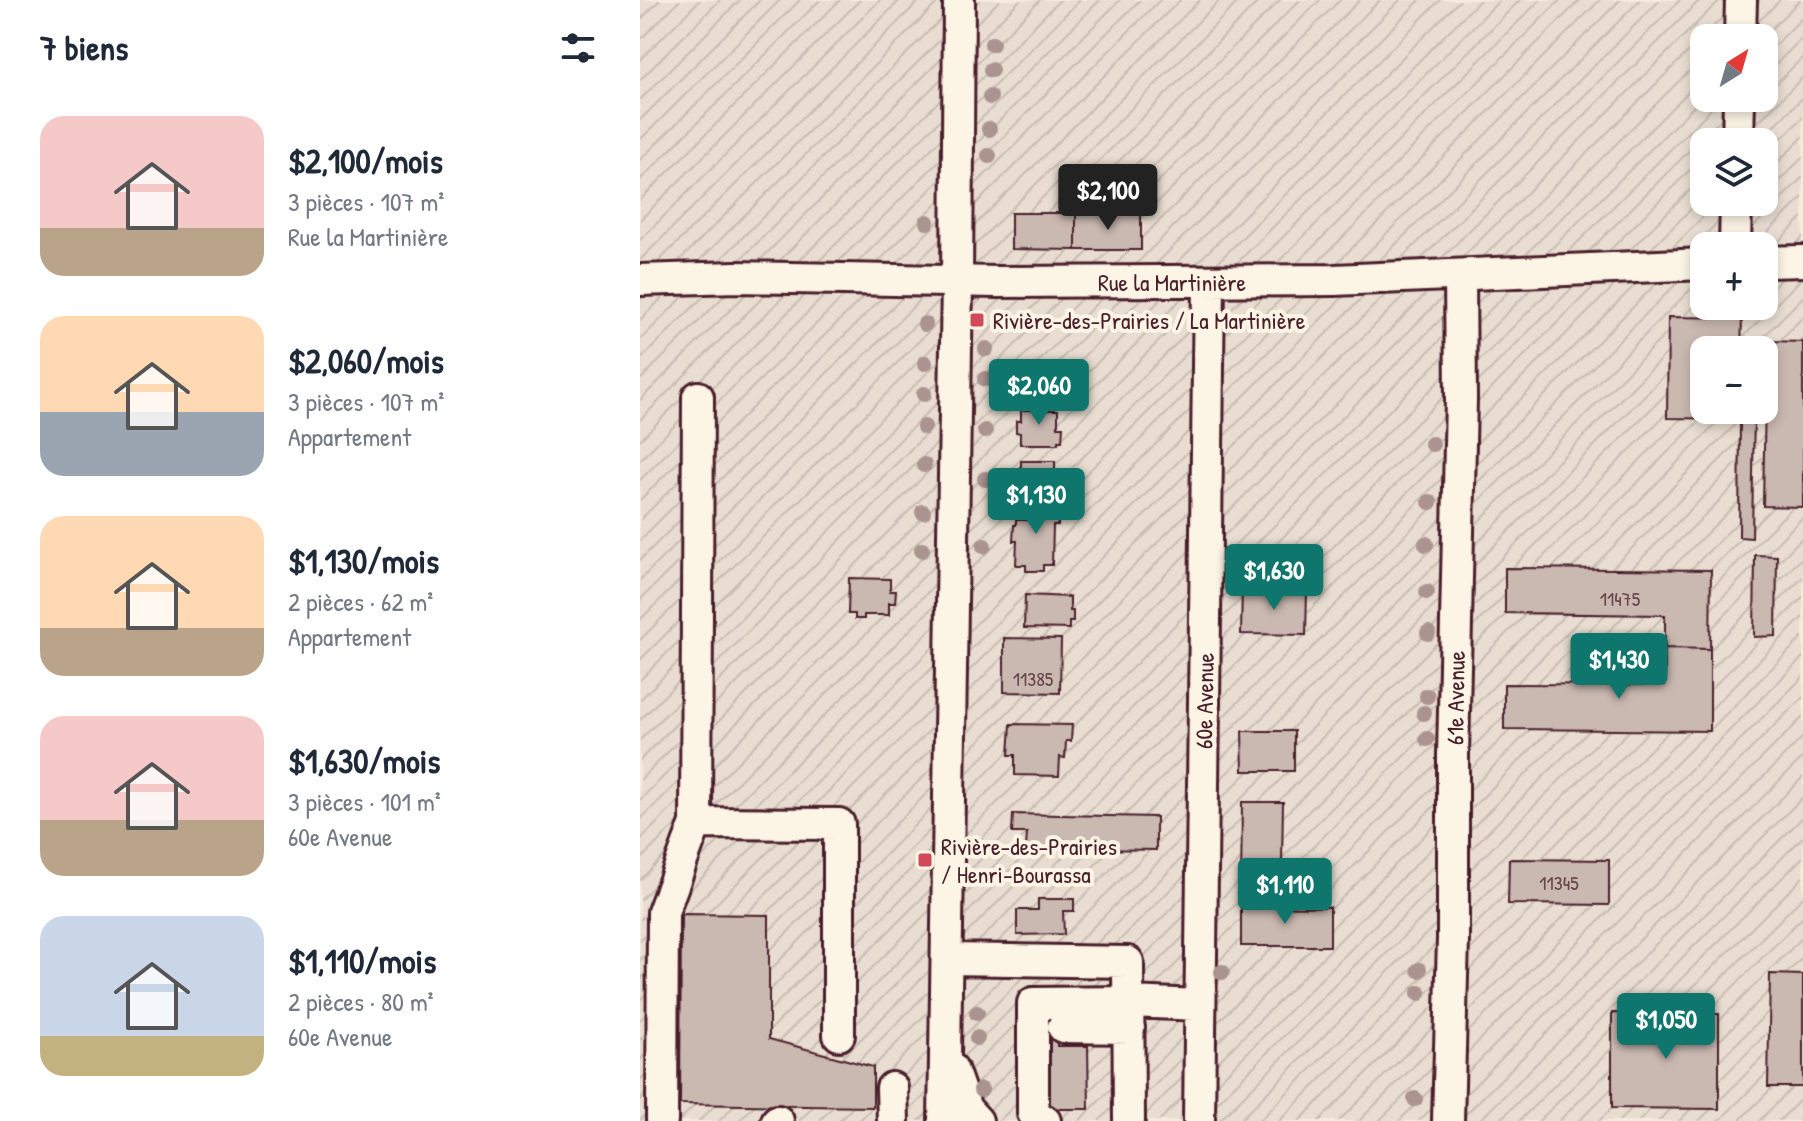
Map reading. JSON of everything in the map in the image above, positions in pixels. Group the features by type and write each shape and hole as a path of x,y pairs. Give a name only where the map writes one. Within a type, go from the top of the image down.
{"street":[{"path":"944,1121 959,0"},
{"path":"1740,24 1741,0"},
{"path":"1778,262 1803,261"},
{"name":"Rue la Martinière","path":"640,280 736,277 1209,282 1334,280 1690,265"},
{"name":"61e Avenue","path":"1448,1121 1461,399 1460,275"},
{"name":"60e Avenue","path":"1199,1121 1209,282"},
{"path":"662,1121 663,912 696,823 698,397"},
{"path":"696,823 839,824 839,1035"},
{"path":"947,959 1128,962 1129,1121"},
{"path":"1045,1121 1033,1113 1033,1003 1129,1015"},
{"path":"1063,1027 1200,1005"},
{"path":"945,1050 966,1109 977,1121"},
{"path":"892,1088 893,1121"}],"shaded area":[{"path":"640,0 1803,0 1803,1121 640,1121"}],"building":[{"path":"1011,213 1076,213 1076,250 1011,249"},
{"path":"1076,213 1141,214 1141,250 1076,250"},
{"path":"1668,317 1742,320 1741,336 1690,336 1690,418 1667,418"},
{"path":"1778,341 1803,342 1803,507 1763,506 1764,424 1778,424"},
{"path":"1021,410 1058,410 1058,427 1063,427 1062,441 1058,444 1020,444 1016,421 1021,421"},
{"path":"1740,424 1754,424 1752,538 1739,537"},
{"path":"1021,461 1055,461 1055,493 1021,492"},
{"path":"1027,503 1058,503 1058,525 1053,525 1052,565 1043,565 1043,571 1026,571 1026,565 1016,565 1014,525 1016,520 1027,520"},
{"path":"1755,555 1777,556 1776,636 1754,637"},
{"path":"1505,568 1711,570 1710,649 1665,648 1665,615 1505,613"},
{"path":"849,578 890,579 890,591 896,591 895,603 889,603 889,615 864,615 864,619 855,619 855,614 848,614"},
{"path":"1242,589 1307,590 1306,635 1241,634"},
{"path":"1025,595 1070,597 1073,622 1069,622 1069,629 1024,628"},
{"path":"1004,638 1061,639 1060,693 1004,692"},
{"path":"1665,648 1710,649 1710,731 1504,729 1504,684 1665,685"},
{"path":"1011,724 1072,725 1071,741 1066,741 1065,758 1060,757 1059,776 1015,775 1015,755 1009,755"},
{"path":"1242,731 1294,731 1294,771 1243,771"},
{"path":"1242,802 1283,802 1284,877 1301,877 1301,892 1241,891"},
{"path":"1013,814 1156,817 1156,850 1026,848 1027,833 1012,833"},
{"path":"1509,859 1609,860 1609,905 1508,904"},
{"path":"1038,899 1074,899 1074,911 1063,911 1064,934 1017,935 1017,910 1038,910"},
{"path":"1241,906 1330,907 1330,946 1241,946"},
{"path":"681,914 769,915 769,1039 873,1067 873,1107 680,1104"},
{"path":"1770,974 1803,975 1803,1087 1768,1087"},
{"path":"1612,1013 1719,1014 1719,1109 1612,1108"},
{"path":"1046,1025 1057,1025 1057,1046 1088,1046 1089,1109 1036,1109"}],"place":[{"name":"Rivière-des-Prairies / La Martinière","path":"977,320"},
{"name":"Rivière-des-Prairies / Henri-Bourassa","path":"925,860"}]}
